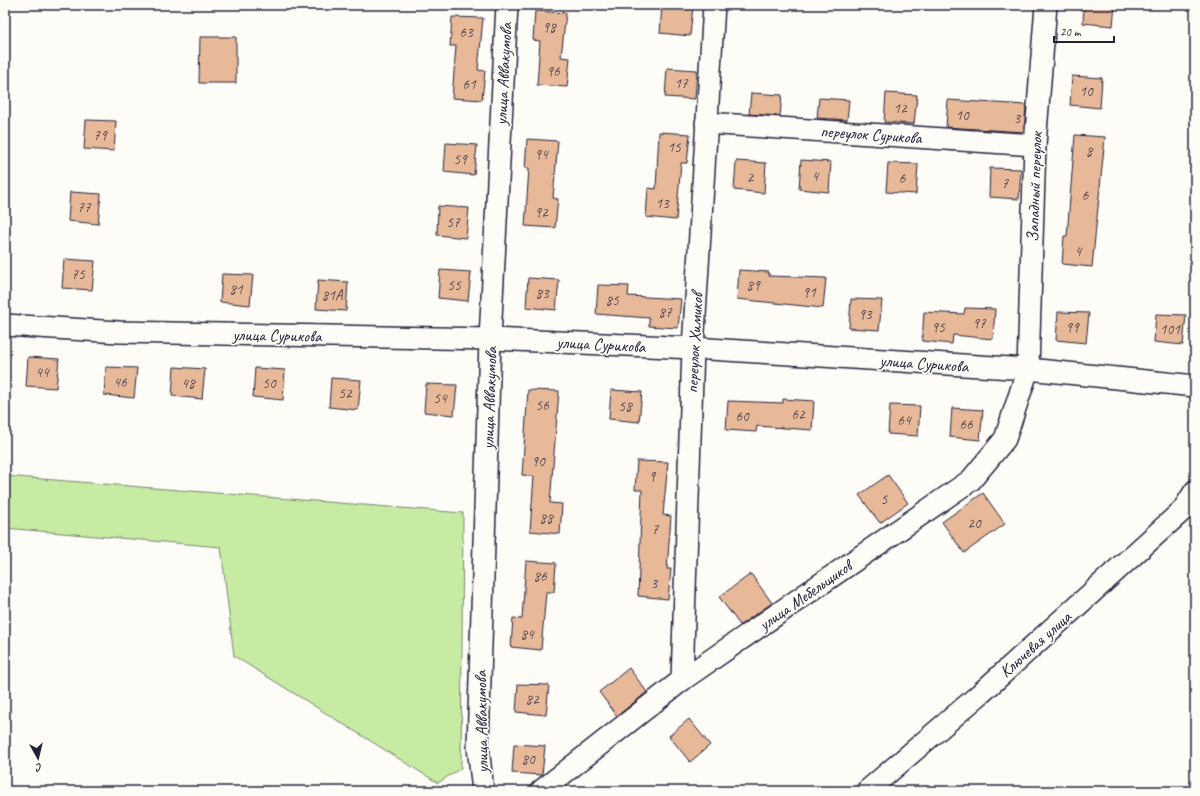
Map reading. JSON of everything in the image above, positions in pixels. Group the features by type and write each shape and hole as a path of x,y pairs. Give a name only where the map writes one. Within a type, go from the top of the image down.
{"street":[{"name":"улица Аввакумова","path":"483,791 478,747 490,339 507,5"},
{"name":"переулок Химиков","path":"682,680 693,348 714,5"},
{"name":"Западный переулок","path":"1028,369 1035,146 1046,5"},
{"name":"переулок Сурикова","path":"706,123 1035,146"},
{"name":"улица Сурикова","path":"5,325 119,332 490,339 693,348 1028,369 1195,386"},
{"name":"улица Мебельщиков","path":"541,791 682,680 971,480 1005,439 1028,369"},
{"name":"Ключевая улица","path":"867,791 980,694 1183,510 1195,491"}],"green space":[{"path":"5,476 463,513 461,768 438,783 234,656 221,547 5,528"}],"building":[{"path":"662,5 693,6 690,36 660,33"},
{"path":"1084,5 1115,5 1113,26 1083,23"},
{"path":"535,11 566,13 561,57 570,58 567,87 537,85 540,41 533,40"},
{"path":"452,17 483,18 478,70 485,71 482,100 452,98 456,46 450,46"},
{"path":"200,37 236,37 236,83 199,83"},
{"path":"667,68 697,70 695,99 665,97"},
{"path":"1072,76 1102,78 1100,108 1070,105"},
{"path":"751,93 782,95 780,116 749,114"},
{"path":"886,93 917,95 914,124 884,122"},
{"path":"819,98 849,100 847,120 817,118"},
{"path":"948,100 1026,105 1024,132 946,127"},
{"path":"86,120 116,121 114,151 84,149"},
{"path":"659,132 690,134 687,163 681,163 676,220 646,217 648,188 656,189"},
{"path":"1075,135 1105,137 1092,267 1062,264 1064,236 1067,236"},
{"path":"527,139 558,141 553,198 558,199 555,228 525,226 529,168 525,168"},
{"path":"446,143 477,145 474,175 444,172"},
{"path":"801,160 831,162 829,192 799,189"},
{"path":"736,161 766,163 764,193 734,190"},
{"path":"888,163 918,164 916,194 886,192"},
{"path":"990,168 1021,169 1019,199 989,197"},
{"path":"70,192 101,194 98,224 68,221"},
{"path":"438,206 469,208 466,238 437,235"},
{"path":"64,259 95,261 92,290 62,288"},
{"path":"440,270 471,272 468,301 438,298"},
{"path":"739,270 769,272 769,276 826,278 823,308 737,299"},
{"path":"222,274 253,275 250,305 220,302"},
{"path":"528,278 559,280 556,310 526,307"},
{"path":"318,280 348,282 346,311 316,309"},
{"path":"598,285 629,286 628,296 681,299 678,328 649,326 649,318 596,314"},
{"path":"851,299 882,300 879,330 849,328"},
{"path":"965,308 995,309 993,339 953,335 952,344 922,341 924,312 964,314"},
{"path":"1058,312 1089,313 1086,343 1056,340"},
{"path":"1156,314 1186,315 1183,345 1154,342"},
{"path":"28,357 59,359 56,388 26,386"},
{"path":"106,367 137,368 134,398 104,395"},
{"path":"174,367 205,369 202,399 172,396"},
{"path":"255,368 285,370 283,400 253,397"},
{"path":"331,378 361,380 358,410 329,407"},
{"path":"426,384 457,385 454,415 424,412"},
{"path":"528,390 559,391 550,503 562,504 560,534 530,531 534,476 522,475"},
{"path":"611,390 642,392 639,422 609,419"},
{"path":"783,399 814,401 812,430 757,426 756,432 726,430 728,401 783,403"},
{"path":"890,405 920,406 918,436 888,434"},
{"path":"952,408 983,410 980,440 950,437"},
{"path":"637,461 668,462 663,515 671,516 667,569 671,569 668,599 638,596 642,490 635,490"},
{"path":"888,475 908,503 880,523 859,495"},
{"path":"983,493 1005,524 964,553 942,522"},
{"path":"526,561 556,563 554,592 546,592 541,650 511,647 513,618 522,619"},
{"path":"751,574 772,603 740,625 719,597"},
{"path":"629,668 647,692 617,716 599,692"},
{"path":"518,684 549,685 546,715 516,712"},
{"path":"689,719 710,745 690,762 669,736"},
{"path":"514,744 545,746 542,775 512,773"}]}
